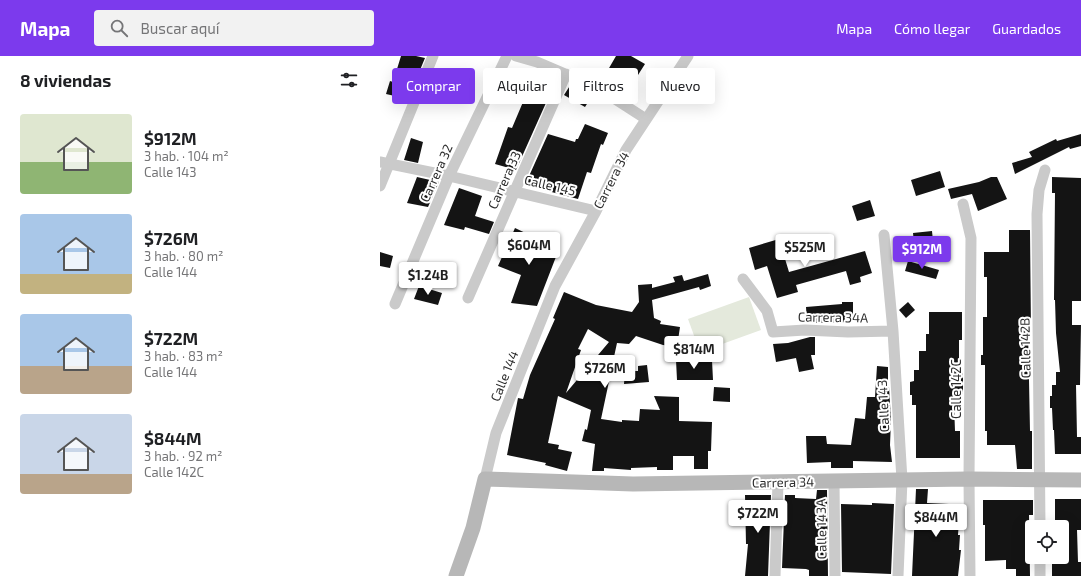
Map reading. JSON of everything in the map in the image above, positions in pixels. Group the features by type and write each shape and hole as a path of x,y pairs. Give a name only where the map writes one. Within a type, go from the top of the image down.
{"street":[{"path":"380,186 385,163 433,56"},
{"name":"Carrera 32","path":"395,304 449,176 507,56"},
{"path":"516,56 537,62 598,88 646,119"},
{"name":"Carrera 34","path":"555,286 596,211 626,150 688,56"},
{"name":"Carrera 33","path":"468,298 566,74"},
{"name":"Calle 145","path":"385,163 515,191 596,211"},
{"name":"Calle 142B","path":"1040,520 1037,214 1039,190 1045,170"},
{"name":"Calle 142C","path":"963,204 971,238 969,479 970,576"},
{"name":"Calle 143","path":"884,235 893,332 902,480 898,576"},
{"name":"Carrera 34A","path":"743,279 767,311 773,332 805,330 893,332"},
{"name":"Calle 144","path":"485,479 496,433 555,286"},
{"path":"456,576 473,528 485,479"},
{"name":"Carrera 34","path":"485,479 633,484 969,479 1081,480"},
{"name":"Calle 143A","path":"834,481 835,576"},
{"path":"775,576 778,482"},
{"path":"1040,564 1040,576"}],"shaded area":[{"path":"749,297 761,330 700,352 688,319"}],"building":[{"path":"401,56 416,56 425,58 421,68 397,68"},
{"path":"616,56 631,56 645,64 638,75 638,68 609,68"},
{"path":"390,81 392,82 392,95 386,94"},
{"path":"569,87 569,98 564,95"},
{"path":"522,104 546,104 516,170 495,164 508,127 512,128"},
{"path":"580,104 587,104 585,107"},
{"path":"585,124 608,133 603,145 601,144 591,173 587,172 578,199 525,185 548,134 575,142"},
{"path":"1081,134 1081,146 1070,149 1069,147 1015,174 1012,163 1032,157 1029,152 1056,139 1057,141"},
{"path":"411,138 423,142 418,163 404,160"},
{"path":"940,171 945,187 916,196 911,180"},
{"path":"417,177 439,182 428,207 407,203"},
{"path":"991,177 997,177 1007,199 978,211 972,194 951,199 948,189 979,182"},
{"path":"1052,177 1081,178 1081,301 1072,301 1072,325 1081,325 1080,385 1076,385 1077,437 1081,437 1081,454 1055,454 1052,408 1050,408 1052,385 1056,385 1056,372 1060,372 1054,300 1055,193 1052,193"},
{"path":"459,188 482,196 475,216 494,222 489,234 465,227 464,230 444,225"},
{"path":"870,200 875,216 857,221 852,206"},
{"path":"515,228 559,249 537,306 511,303 521,275 498,266"},
{"path":"1009,230 1030,230 1031,330 1028,330 1032,469 1017,469 1015,445 987,445 987,431 985,431 985,365 981,365 981,355 983,355 983,317 987,317 987,277 984,277 984,252 1009,252"},
{"path":"932,231 933,241 914,243 913,233"},
{"path":"779,239 789,272 865,251 872,273 860,277 861,282 850,285 846,271 796,285 798,292 777,298 767,266 755,270 749,248"},
{"path":"380,252 393,256 390,268 380,266"},
{"path":"908,261 939,270 936,279 905,271"},
{"path":"708,274 711,286 700,290 699,287 652,300 654,318 661,321 660,324 680,327 677,347 663,345 636,336 629,344 617,343 612,366 607,372 611,372 601,419 622,422 622,420 639,421 640,409 660,410 654,396 679,397 679,421 712,422 711,451 708,451 708,469 694,469 694,456 673,456 673,470 657,470 657,467 631,468 631,470 604,468 604,471 592,471 595,444 582,441 585,429 587,430 591,410 558,396 548,443 559,445 558,449 572,452 567,471 545,465 546,463 507,455 518,398 523,399 530,375 555,319 553,318 564,292 596,305 632,312 639,302 638,285 652,284 652,288 675,282 673,277 682,275 684,281","holes":["588,329 609,342 566,393 581,350 578,349"]},
{"path":"419,286 442,293 438,305 414,299"},
{"path":"842,302 853,302 853,322 807,323 806,307 842,304"},
{"path":"908,302 915,310 906,318 899,310"},
{"path":"929,312 962,312 962,340 959,340 959,373 963,373 963,394 958,394 959,405 954,404 955,431 960,431 960,458 916,458 916,405 912,405 910,382 914,381 914,370 919,370 919,351 926,351 926,334 929,334"},
{"path":"815,337 815,355 811,355 814,369 799,372 796,358 776,362 773,344 788,343"},
{"path":"676,360 712,360 713,380 677,380"},
{"path":"647,365 649,382 624,384 625,371 638,371 638,366"},
{"path":"877,366 888,367 891,420 890,445 892,462 853,461 853,468 831,468 831,462 807,463 806,436 826,436 827,444 851,445 855,418 865,419 867,397 875,397"},
{"path":"714,387 730,388 730,402 713,401"},
{"path":"916,489 928,489 927,503 949,504 949,507 960,507 958,535 960,535 959,550 961,550 958,576 912,576"},
{"path":"817,490 827,490 828,576 809,576 809,570 806,569 782,568 785,495 795,495 795,498 816,499"},
{"path":"745,495 771,495 768,576 745,576 748,544 746,544"},
{"path":"1055,499 1081,499 1081,530 1077,530 1078,562 1081,562 1081,576 1052,576 1052,564 1069,564 1069,520 1055,520"},
{"path":"983,500 1033,500 1033,515 1029,515 1029,520 1025,520 1025,564 1030,564 1030,576 1016,576 1016,569 1006,569 1006,560 985,561 985,525 983,525"},
{"path":"872,503 894,504 891,574 842,572 841,504 872,505"}]}
